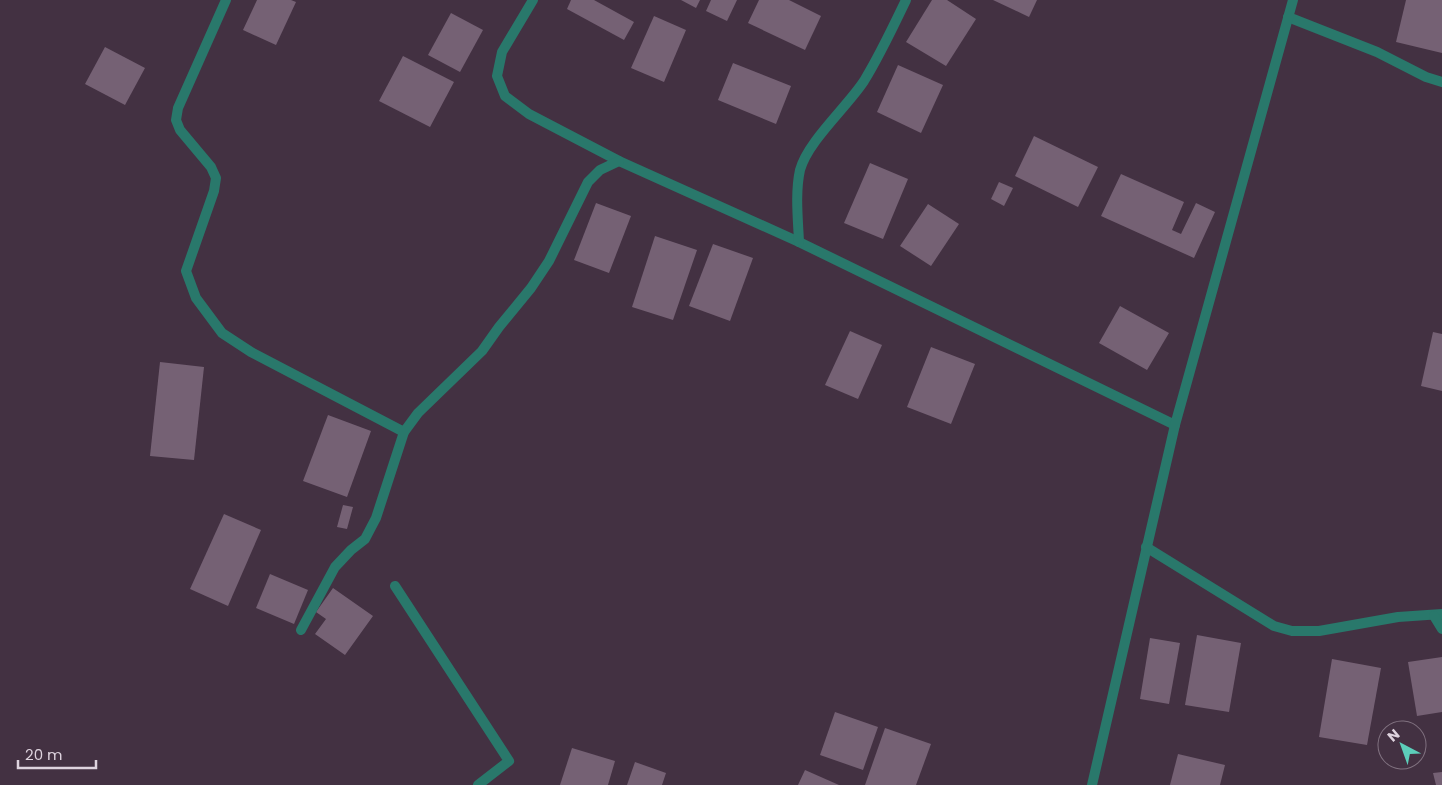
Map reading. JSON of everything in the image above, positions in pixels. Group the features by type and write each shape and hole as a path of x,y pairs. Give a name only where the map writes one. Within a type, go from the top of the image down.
{"street":[{"path":"226,0 178,108 176,120 180,130 211,167 216,178 214,191 186,271 196,298 222,333 250,352 404,432"},
{"path":"533,0 502,52 497,76 505,96 528,114 619,161 799,242 1174,425"},
{"path":"799,242 797,187 801,168 810,149 863,82 906,0"},
{"path":"1092,785 1174,425 1293,0"},
{"path":"1288,17 1377,52 1426,77 1442,82"},
{"path":"301,630 336,567 351,550 364,540 376,518 404,432 418,413 482,350 531,288 549,261 588,182 600,170 619,161"},
{"path":"1146,547 1274,626 1292,631 1319,631 1398,617 1438,615 1442,629"},
{"path":"395,586 509,761 478,785"}],"building":[{"path":"257,0 291,0 296,2 276,45 243,30"},
{"path":"571,0 594,0 634,22 624,40 567,9"},
{"path":"681,0 700,0 696,8"},
{"path":"711,0 737,0 727,21 706,11"},
{"path":"759,0 789,0 821,16 805,50 748,23"},
{"path":"932,0 947,0 976,19 946,66 906,42"},
{"path":"993,0 1037,0 1029,17"},
{"path":"1406,0 1442,0 1442,53 1396,42"},
{"path":"451,13 483,30 460,72 428,55"},
{"path":"654,16 686,30 664,82 631,68"},
{"path":"105,47 145,68 125,105 85,84"},
{"path":"403,56 454,82 430,127 379,101"},
{"path":"733,63 791,86 776,124 718,100"},
{"path":"898,65 943,85 921,133 877,112"},
{"path":"1034,136 1098,167 1078,207 1015,176"},
{"path":"870,163 908,179 883,239 844,223"},
{"path":"1121,174 1184,202 1172,230 1181,234 1196,203 1215,212 1194,258 1101,216"},
{"path":"999,182 1013,188 1004,206 991,199"},
{"path":"596,203 631,216 609,273 574,260"},
{"path":"928,204 959,224 931,266 900,246"},
{"path":"655,236 697,250 673,320 632,307"},
{"path":"713,244 753,258 730,321 689,306"},
{"path":"1120,306 1169,333 1147,370 1099,343"},
{"path":"850,331 882,345 858,399 825,385"},
{"path":"1433,332 1442,334 1442,391 1421,386"},
{"path":"931,347 975,364 951,424 907,407"},
{"path":"160,362 204,367 194,460 150,456"},
{"path":"328,415 371,431 347,497 303,481"},
{"path":"343,505 353,507 347,529 337,527"},
{"path":"224,514 261,530 228,606 190,589"},
{"path":"270,574 308,590 294,624 256,608"},
{"path":"333,588 373,616 345,655 315,634 326,619 316,612"},
{"path":"1197,635 1241,643 1229,712 1185,705"},
{"path":"1150,638 1180,643 1169,704 1140,699"},
{"path":"1442,657 1442,712 1417,716 1408,662"},
{"path":"1332,659 1381,668 1367,745 1319,737"},
{"path":"835,712 878,727 863,770 820,755"},
{"path":"885,728 931,744 916,785 865,785"},
{"path":"572,748 615,761 608,785 560,785"},
{"path":"1178,754 1225,765 1220,785 1170,785"},
{"path":"635,762 666,773 662,785 627,785"},
{"path":"805,770 839,785 798,785"},
{"path":"1442,772 1442,785 1436,785 1433,773"}]}
